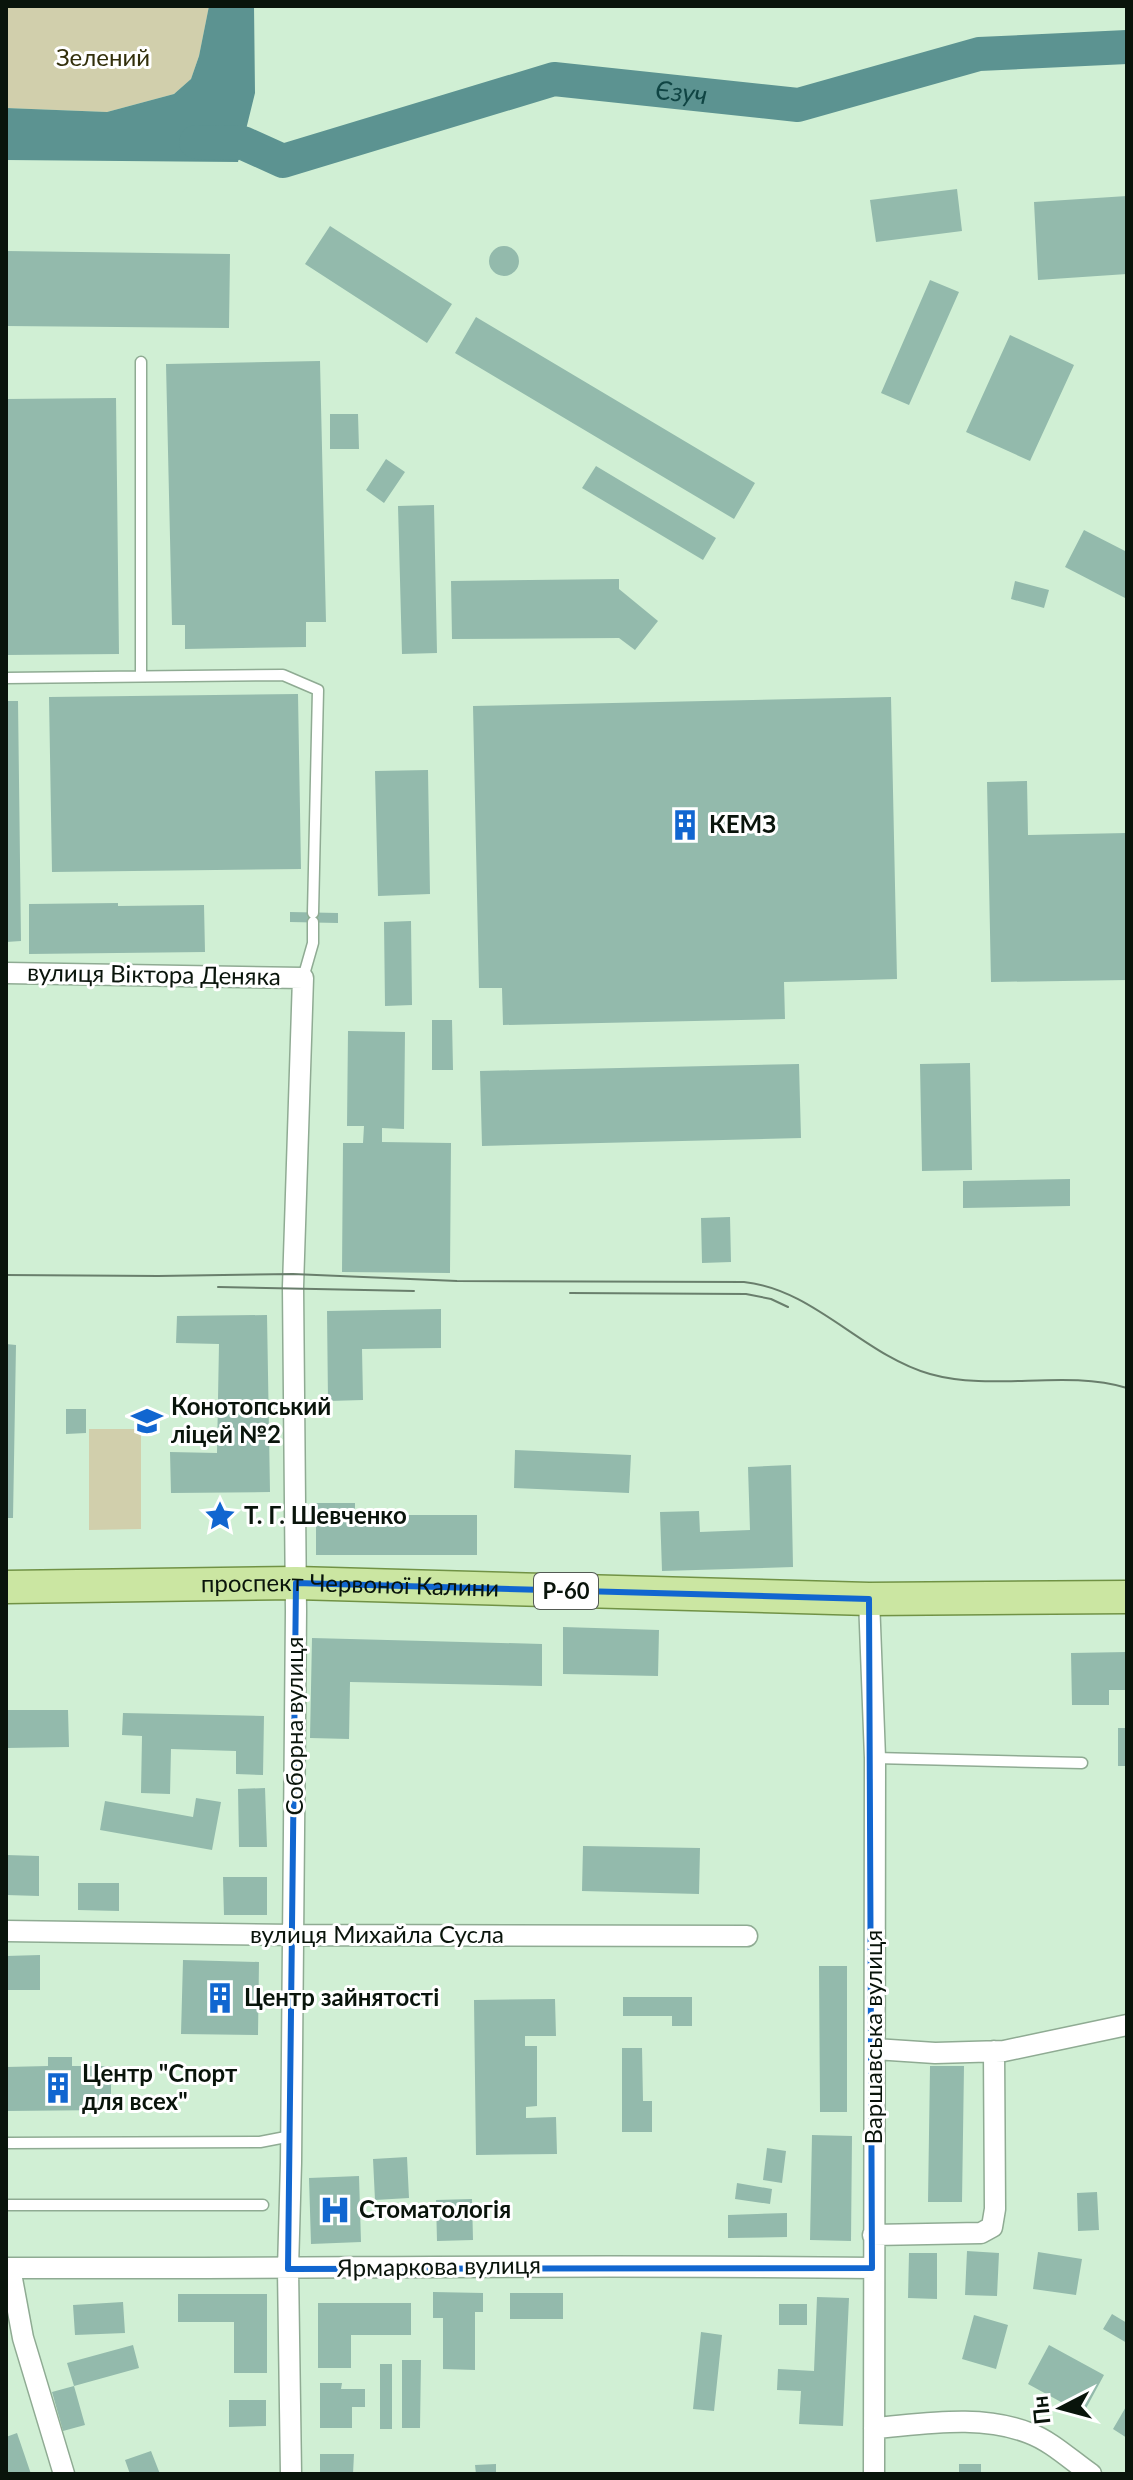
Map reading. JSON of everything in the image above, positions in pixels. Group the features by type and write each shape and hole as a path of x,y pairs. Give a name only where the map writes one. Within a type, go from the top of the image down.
{"main road":[{"name":"проспект Червоної Калини","path":"6,1587 296,1583 869,1599 1127,1597"}],"street":[{"name":"вулиця Віктора Деняка","path":"6,973 303,978"},
{"name":"Соборна вулиця","path":"291,2474 288,2269 296,1583 293,1287 303,978"},
{"name":"Варшавська вулиця","path":"869,1599 875,1758 874,2474"},
{"name":"вулиця Михайла Сусла","path":"6,1931 747,1936"},
{"path":"875,2049 935,2053 994,2051 1127,2025"},
{"path":"873,2235 981,2233 992,2227 995,2209 994,2051"},
{"name":"Ярмаркова вулиця","path":"8,2268 622,2265 872,2268"},
{"path":"8,2268 23,2338 64,2474"},
{"path":"874,2428 992,2423 1032,2433 1091,2474"}],"lane":[{"path":"141,362 141,676"},
{"path":"6,678 283,675 318,690 313,943 303,978"},
{"path":"875,1758 1082,1763"},
{"path":"6,2143 260,2142 291,2136"},
{"path":"6,2205 263,2205"}],"highlighted area":[{"path":"296,1583 869,1599 872,2268 288,2269"}],"green space":[{"name":"Зелений","path":"6,6 209,6 191,79 174,94 107,112 6,108"},
{"path":"89,1429 141,1429 141,1529 89,1530"}],"water":[{"path":"209,6 254,6 255,93 238,162 6,160 6,108 107,112 174,94 191,79"}],"building":[{"path":"957,189 962,231 876,242 870,200"},
{"path":"1127,196 1127,274 1038,280 1034,202"},
{"path":"330,226 452,304 427,343 305,264"},
{"path":"504,246 515,250 519,261 515,272 504,276 493,272 489,261 493,250"},
{"path":"6,251 230,254 229,328 6,326"},
{"path":"930,280 959,292 909,405 881,393"},
{"path":"476,317 755,483 734,519 455,353"},
{"path":"1010,335 1074,365 1030,461 966,432"},
{"path":"320,361 326,622 306,622 306,647 185,649 185,625 172,625 166,364"},
{"path":"116,398 119,654 6,655 6,399"},
{"path":"330,414 358,414 359,449 330,449"},
{"path":"386,459 405,472 384,503 366,490"},
{"path":"596,466 716,538 703,560 582,488"},
{"path":"434,505 437,653 402,654 398,506"},
{"path":"1084,530 1127,552 1127,599 1065,567"},
{"path":"619,579 619,589 658,621 635,650 619,638 452,639 451,581"},
{"path":"1015,581 1049,590 1044,608 1011,599"},
{"path":"298,694 301,869 52,872 49,697"},
{"name":"КЕМЗ","path":"891,697 897,979 784,982 785,1019 503,1025 502,988 479,988 473,706"},
{"path":"6,701 18,701 21,941 6,942"},
{"path":"428,770 430,894 378,896 375,771"},
{"path":"1027,781 1028,835 1127,833 1127,980 991,982 987,782"},
{"path":"118,903 118,906 204,905 205,952 29,954 29,904"},
{"path":"290,912 338,913 338,923 290,922"},
{"path":"411,921 412,1005 385,1006 384,922"},
{"path":"432,1020 452,1020 453,1070 432,1070"},
{"path":"348,1031 405,1032 404,1129 382,1128 382,1142 451,1143 450,1273 342,1272 343,1143 363,1143 364,1126 347,1126"},
{"path":"970,1063 972,1170 922,1171 920,1064"},
{"path":"799,1064 801,1138 482,1146 480,1071"},
{"path":"1070,1179 1070,1206 963,1208 963,1181"},
{"path":"730,1217 731,1262 702,1263 701,1218"},
{"path":"441,1309 441,1348 362,1349 363,1400 328,1401 327,1311"},
{"path":"267,1315 270,1492 171,1493 170,1452 217,1453 219,1344 176,1343 177,1316"},
{"path":"6,1344 16,1345 13,1518 6,1518"},
{"path":"66,1409 86,1409 86,1433 66,1434"},
{"path":"515,1450 631,1455 629,1493 514,1488"},
{"path":"791,1465 793,1567 662,1571 660,1512 699,1511 700,1532 750,1530 748,1467"},
{"path":"316,1503 355,1503 355,1515 477,1515 477,1555 316,1555"},
{"path":"563,1627 659,1630 658,1676 563,1674"},
{"path":"312,1638 542,1644 542,1686 350,1682 349,1739 310,1738"},
{"path":"1127,1652 1127,1690 1109,1690 1109,1705 1072,1705 1071,1653"},
{"path":"6,1710 68,1710 69,1747 6,1748"},
{"path":"123,1713 264,1716 263,1775 236,1774 236,1751 171,1749 170,1794 141,1793 142,1736 122,1735"},
{"path":"1118,1728 1127,1728 1127,1766 1118,1766"},
{"path":"265,1788 267,1847 239,1847 238,1789"},
{"path":"196,1798 221,1802 212,1850 100,1830 105,1801 193,1817"},
{"path":"583,1846 700,1848 699,1894 582,1891"},
{"path":"6,1855 39,1856 39,1896 6,1895"},
{"path":"223,1877 267,1877 267,1915 224,1915"},
{"path":"78,1883 119,1883 119,1911 78,1910"},
{"path":"40,1955 40,1990 6,1990 6,1956"},
{"name":"Центр зайнятості","path":"183,1960 259,1962 258,2035 181,2034"},
{"path":"819,1966 847,1966 847,2112 820,2112"},
{"path":"623,1997 692,1997 692,2026 672,2026 672,2016 623,2016"},
{"path":"555,1999 556,2036 525,2036 525,2046 537,2046 537,2106 526,2107 526,2118 556,2117 557,2154 476,2155 474,2000"},
{"path":"622,2048 642,2048 643,2101 652,2101 652,2132 622,2132"},
{"name":"Центр \"Спорт для всех\"","path":"48,2057 72,2057 72,2066 111,2066 111,2110 6,2111 6,2067 48,2066"},
{"path":"930,2066 964,2066 962,2202 928,2202"},
{"path":"812,2135 852,2136 851,2241 810,2240"},
{"path":"767,2148 786,2151 782,2183 763,2180"},
{"path":"407,2157 409,2198 375,2200 373,2159"},
{"name":"Стоматологія","path":"359,2176 361,2242 311,2244 309,2178"},
{"path":"737,2183 772,2189 770,2204 735,2199"},
{"path":"1097,2192 1099,2230 1078,2231 1077,2193"},
{"path":"472,2199 473,2240 437,2241 436,2200"},
{"path":"787,2213 787,2237 728,2238 728,2215"},
{"path":"967,2251 999,2253 997,2296 965,2295"},
{"path":"1038,2252 1082,2259 1076,2295 1033,2289"},
{"path":"909,2253 937,2253 937,2299 908,2298"},
{"path":"433,2292 483,2293 483,2312 475,2312 475,2370 443,2369 443,2318 433,2318"},
{"path":"510,2293 563,2293 563,2319 510,2319"},
{"path":"178,2294 267,2294 267,2373 234,2373 234,2322 178,2322"},
{"path":"817,2297 849,2298 843,2426 799,2424 801,2391 777,2390 778,2369 814,2371"},
{"path":"123,2302 125,2333 75,2335 73,2305"},
{"path":"318,2303 411,2303 411,2335 351,2335 351,2368 318,2368"},
{"path":"779,2304 807,2304 807,2325 779,2325"},
{"path":"1112,2314 1127,2323 1127,2343 1103,2329"},
{"path":"974,2315 1008,2325 996,2369 962,2359"},
{"path":"701,2332 722,2335 714,2411 693,2409"},
{"path":"133,2345 139,2368 74,2386 67,2363"},
{"path":"1049,2345 1104,2375 1083,2414 1028,2384"},
{"path":"402,2360 421,2360 420,2428 402,2428"},
{"path":"380,2364 392,2364 392,2429 380,2429"},
{"path":"320,2383 342,2383 341,2389 365,2389 365,2407 352,2407 352,2428 320,2428"},
{"path":"74,2386 85,2425 63,2431 52,2392"},
{"path":"229,2400 266,2400 266,2426 229,2427"},
{"path":"1127,2405 1127,2438 1113,2429"},
{"path":"17,2433 31,2474 8,2474 6,2437"},
{"path":"151,2451 160,2474 130,2474 125,2460"},
{"path":"320,2454 354,2454 353,2474 320,2474"},
{"path":"496,2464 496,2474 476,2474 475,2465"},
{"path":"959,2464 981,2464 981,2474 959,2474"}],"waterway":[{"name":"Єзуч","path":"196,142 243,143 283,161 554,79 798,105 979,54 1127,47"}],"tram line":[{"path":"6,1275 293,1274 457,1281 744,1282 769,1287 793,1297 883,1353 930,1374 979,1381 1079,1380 1127,1388"},
{"path":"218,1287 414,1291"},
{"path":"570,1293 746,1294 771,1299 788,1307"}],"place":[{"name":"КЕМЗ","path":"685,825"},
{"name":"Конотопський ліцей №2","path":"147,1421"},
{"name":"Т. Г. Шевченко","path":"220,1516"},
{"name":"Центр зайнятості","path":"220,1998"},
{"name":"Центр \"Спорт для всех\"","path":"58,2088"},
{"name":"Стоматологія","path":"335,2210"}]}
